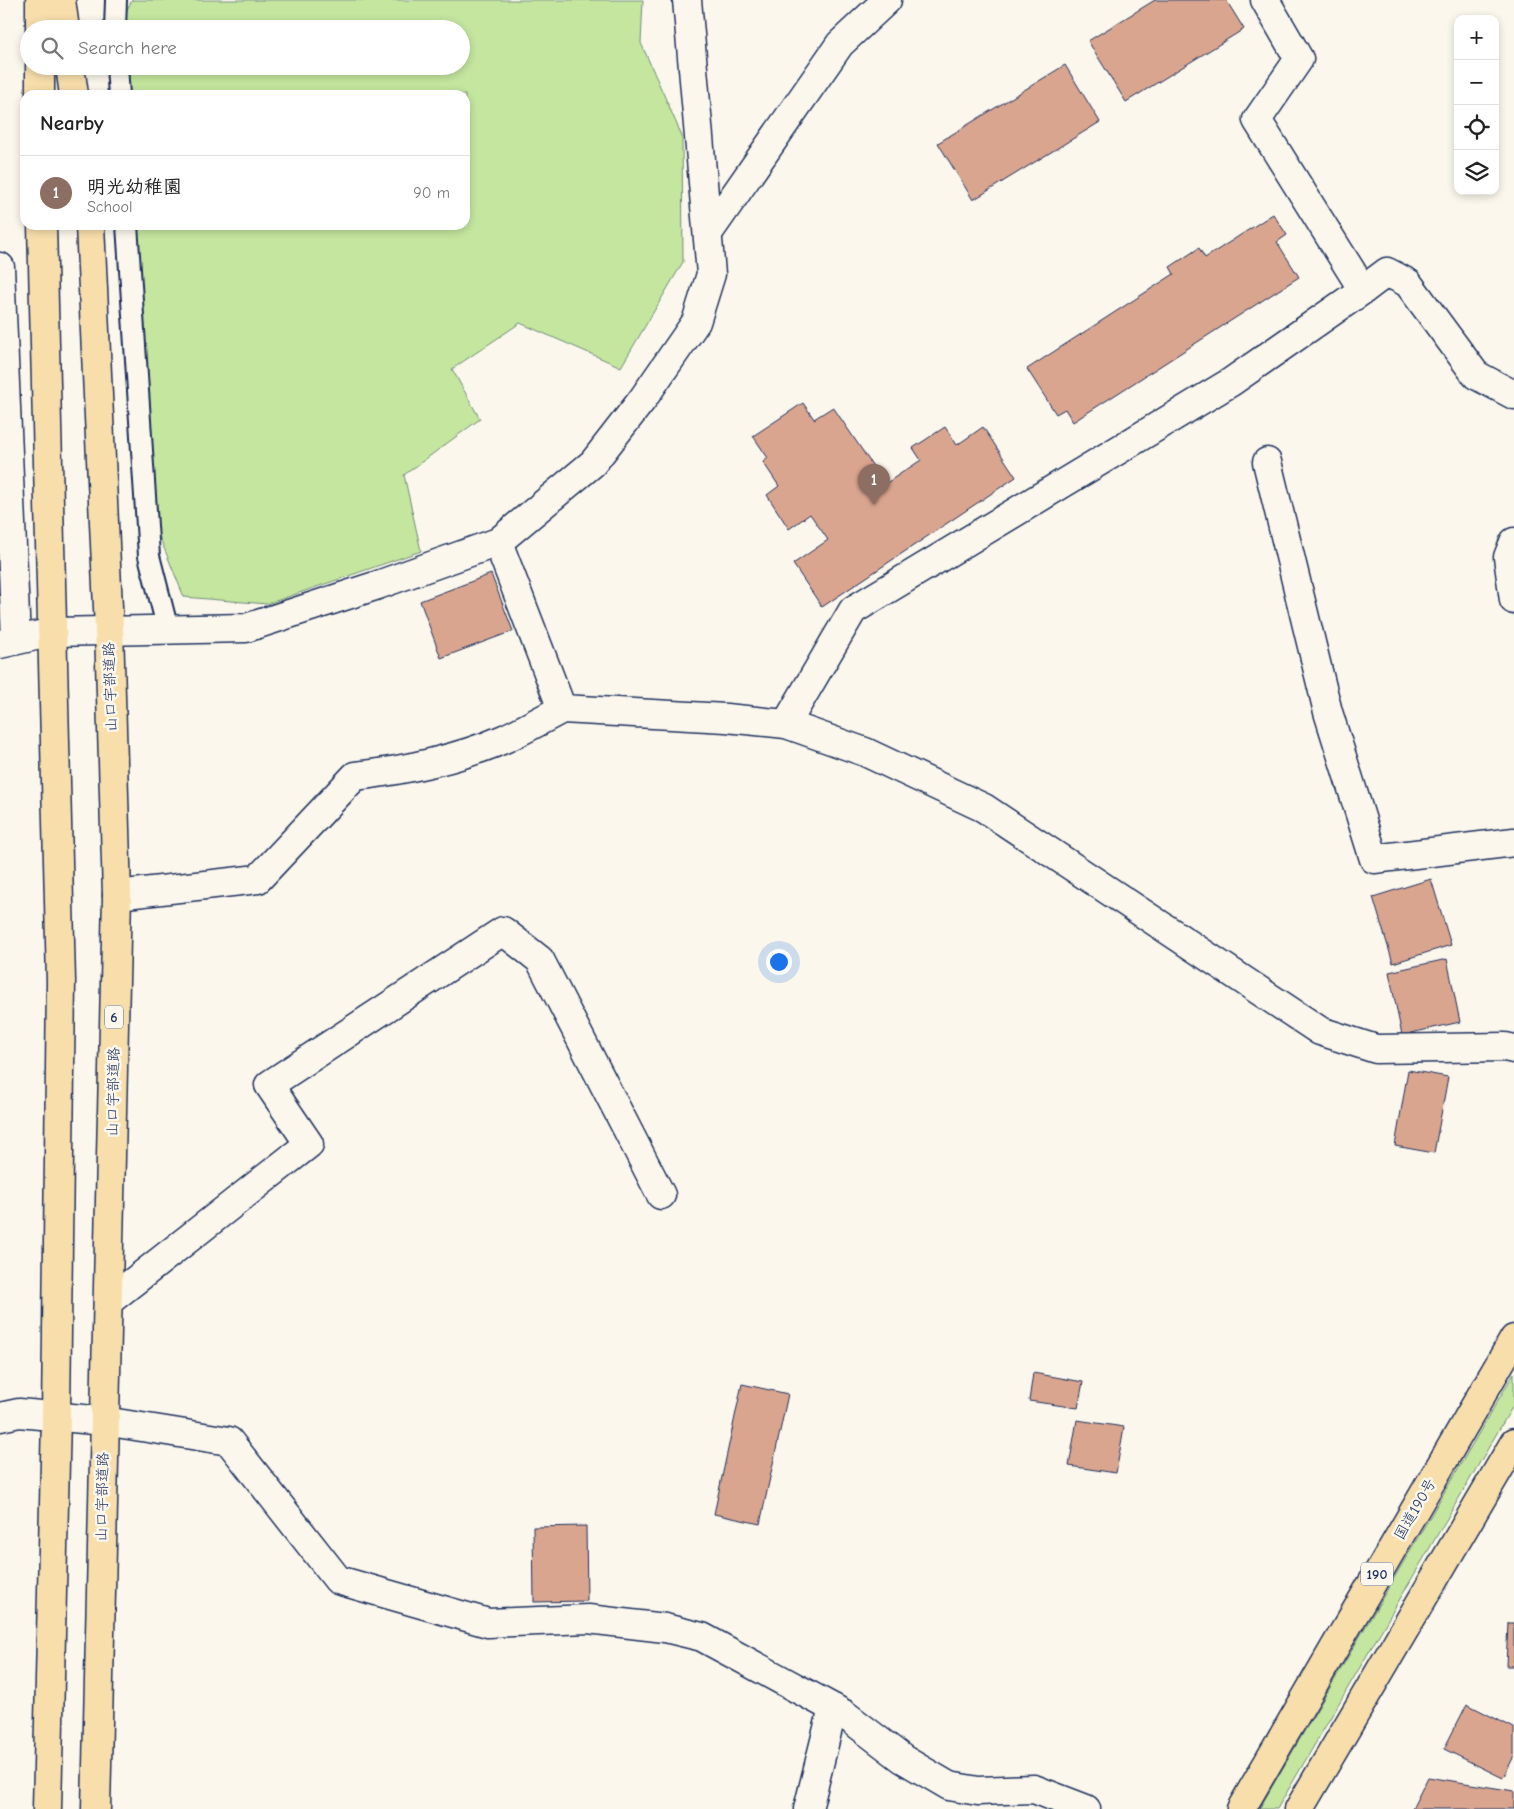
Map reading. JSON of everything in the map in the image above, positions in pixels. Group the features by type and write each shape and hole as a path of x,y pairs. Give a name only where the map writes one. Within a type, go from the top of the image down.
{"main road":[{"path":"40,0 40,20"},
{"path":"61,0 64,20"},
{"path":"40,75 40,90"},
{"path":"71,75 73,90"},
{"path":"42,230 61,981 56,1417 47,1809"},
{"name":"山口宇部道路","path":"90,230 109,629 117,895 96,1809"},
{"name":"国道190号","path":"1240,1809 1514,1339"},
{"path":"1299,1809 1514,1443"}],"street":[{"path":"0,267 8,642 53,632 109,629 246,628 375,586 498,542 593,463 642,400 696,322 712,274 687,0"},
{"path":"709,232 840,44 888,0"},
{"path":"1265,0 1299,58 1257,120 1363,290"},
{"path":"786,724 853,610 1230,382 1387,272 1408,283 1476,375 1514,395"},
{"path":"1266,462 1328,712 1374,859 1514,842"},
{"path":"498,542 562,709"},
{"path":"1514,542 1508,556 1514,600"},
{"path":"117,895 258,879 355,776 379,773 459,754 503,739 562,709 726,718 786,724 865,752 984,808 1320,1031 1376,1049 1505,1047 1514,1049"},
{"path":"108,1300 309,1144 269,1085 503,931 540,960 661,1195"},
{"path":"0,1417 19,1413 104,1421 229,1441 338,1580 488,1623 588,1619 666,1628 702,1637 844,1714 903,1759 949,1786 978,1791 1034,1789 1086,1809"},
{"path":"808,1809 833,1708"}],"lane":[{"path":"115,20 116,0"},
{"path":"118,75 119,90"},
{"path":"127,230 149,556 168,630"}],"green space":[{"path":"132,0 643,0 641,43 682,136 683,262 621,367 520,323 452,369 480,419 404,475 421,551 267,604 184,597 151,516 138,230 470,230 470,90 129,90 128,75 470,75 470,20 123,20"},
{"path":"1514,1373 1514,1404 1277,1809 1259,1809"}],"building":[{"path":"1155,0 1226,0 1244,29 1126,102 1088,41"},
{"path":"1065,65 1100,122 973,200 938,143"},
{"path":"1273,214 1287,235 1277,242 1299,277 1073,422 1065,409 1056,414 1027,369 1174,274 1170,267 1199,248 1205,258"},
{"path":"803,403 814,419 833,407 885,484 921,460 913,448 945,427 957,445 983,427 1016,477 822,607 793,564 828,540 810,514 789,529 767,495 779,486 763,462 768,458 753,436"},
{"path":"491,574 513,631 441,658 420,601"},
{"path":"1431,879 1451,945 1393,963 1373,897"},
{"path":"1447,959 1460,1022 1402,1035 1389,972"},
{"path":"1408,1070 1448,1077 1434,1153 1395,1146"},
{"path":"1033,1373 1083,1382 1078,1408 1029,1401"},
{"path":"742,1384 788,1394 760,1524 714,1514"},
{"path":"1077,1420 1124,1427 1116,1473 1069,1466"},
{"path":"586,1526 587,1601 534,1602 533,1527"},
{"path":"1508,1623 1514,1623 1514,1666 1506,1666"},
{"path":"1467,1704 1514,1728 1514,1756 1503,1778 1444,1749"},
{"path":"1428,1777 1514,1791 1514,1809 1412,1809"}],"place":[{"name":"明光幼稚園","path":"874,505"}]}
